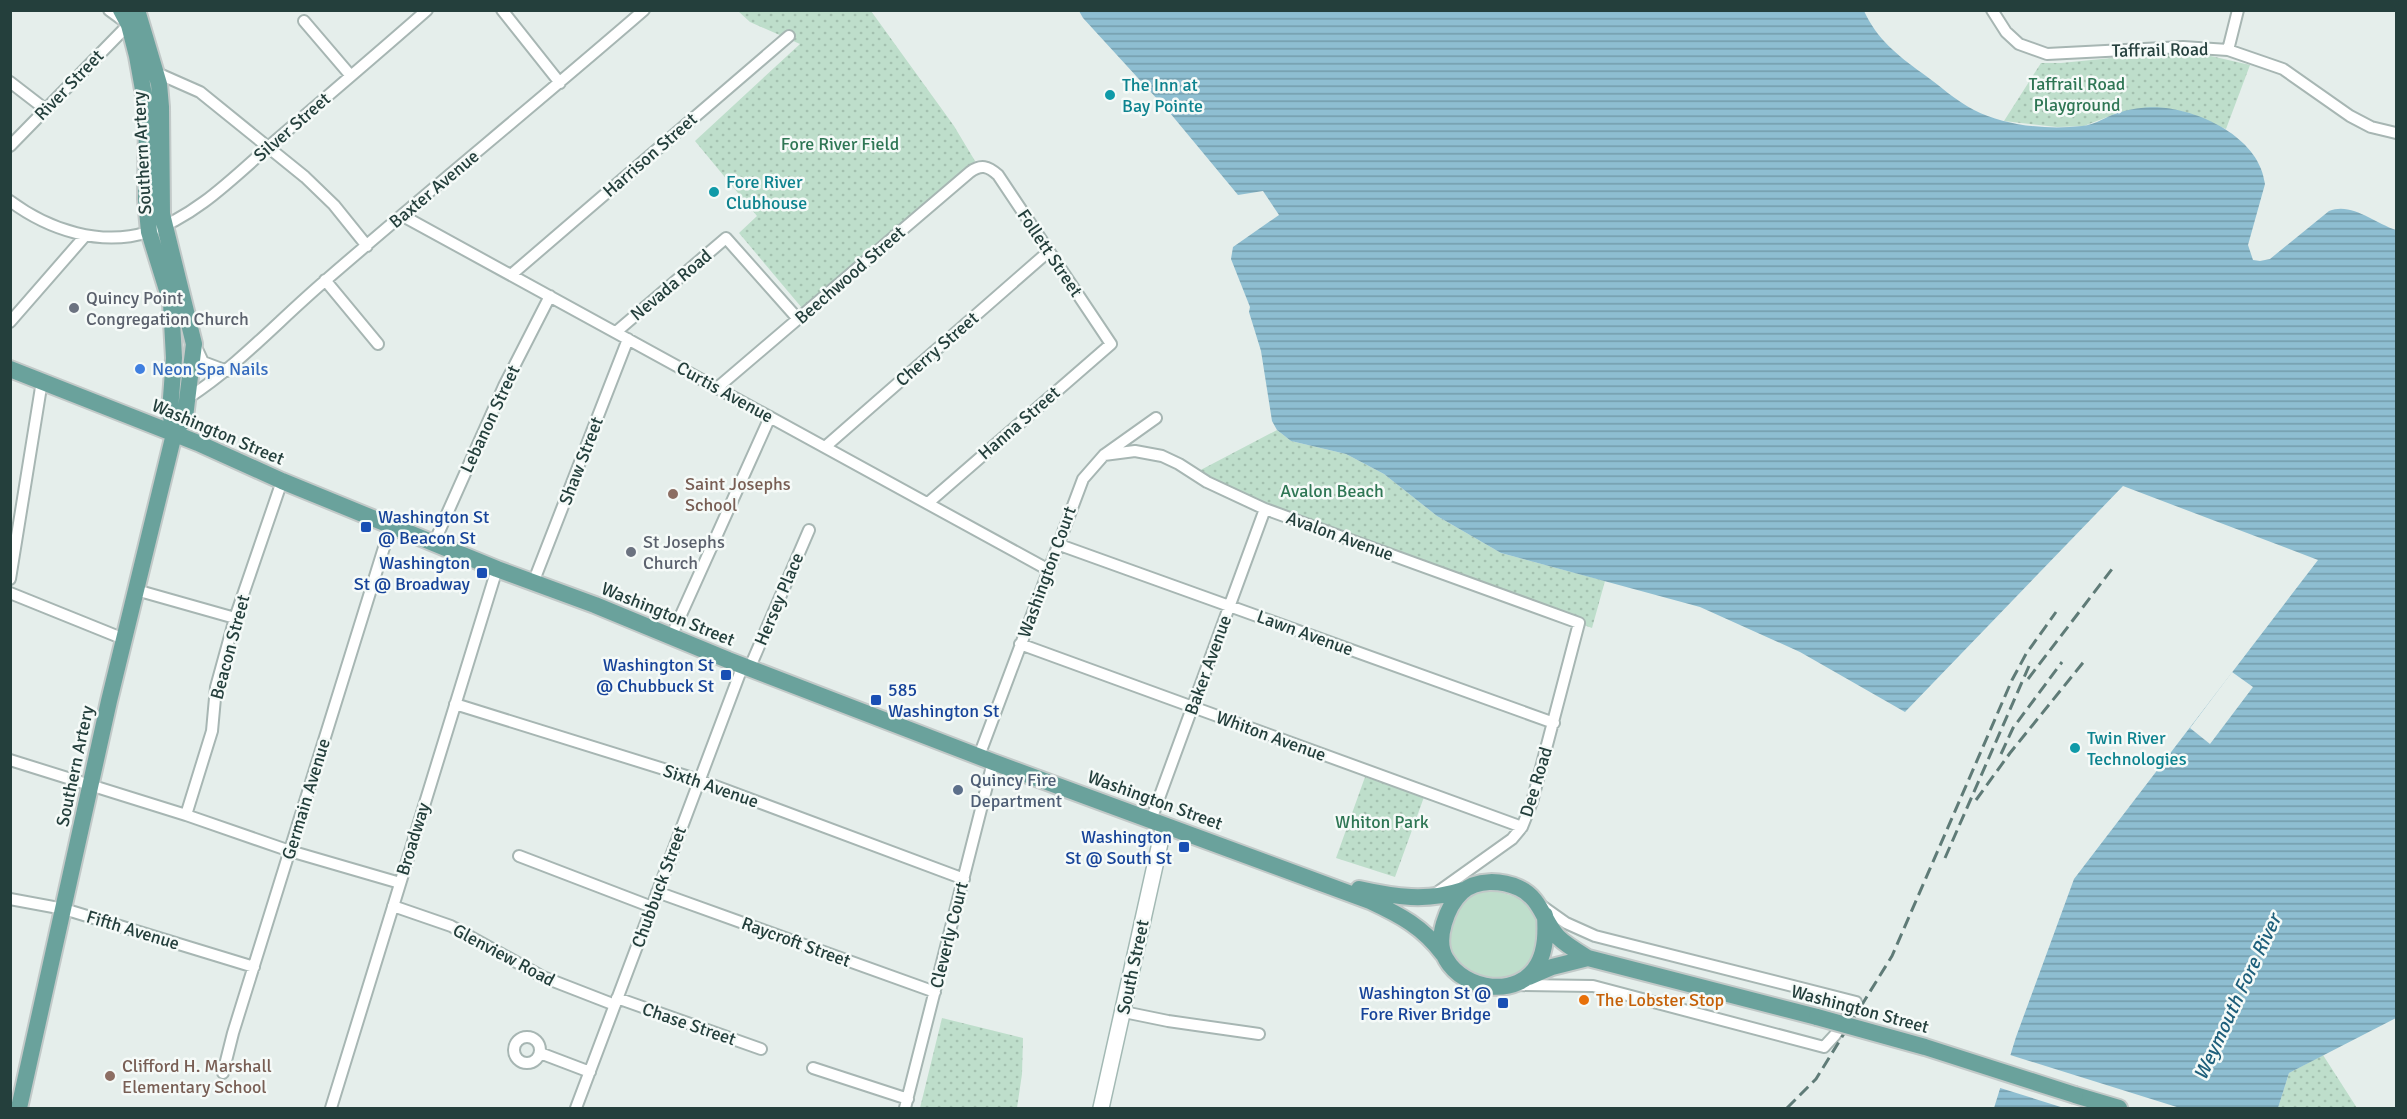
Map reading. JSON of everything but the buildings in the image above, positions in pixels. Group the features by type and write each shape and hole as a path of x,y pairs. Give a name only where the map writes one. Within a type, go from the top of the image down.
{"main road":[{"name":"Southern Artery","path":"20,1108 124,639 174,434 185,417 189,398 194,344 162,214 160,197 161,107 157,73 133,14"},
{"name":"Southern Artery","path":"133,14 147,112 146,199 149,232 171,303 174,358 170,411 174,434"},
{"name":"Washington Street","path":"10,369 238,460 282,481 497,569 595,605 671,637 986,759 1317,880 1412,922 1432,939 1443,954"},
{"name":"South Street","path":"1101,1108 1124,1012 1158,823"},
{"name":"Washington Street","path":"1317,880 1393,896 1443,897 1466,889"},
{"path":"1488,882 1504,883 1526,892 1541,909 1545,946 1537,966 1519,982 1500,987 1480,985 1453,968 1443,954 1443,933 1447,914 1457,897 1466,889 1488,882"},
{"name":"Washington Street","path":"1541,909 1559,938 1588,958 1925,1047 2119,1108"},
{"name":"Washington Street","path":"1519,982 1552,967 1588,958"}],"street":[{"path":"109,10 133,14"},
{"name":"Silver Street","path":"10,201 53,225 85,236 117,237 149,232 196,208 427,10"},
{"path":"502,10 560,83"},
{"name":"Baxter Avenue","path":"189,398 227,371 265,333 325,280 644,10"},
{"name":"Taffrail Road","path":"1992,10 2006,32 2019,44 2047,54 2183,47 2228,50 2283,69 2350,116 2371,127 2397,133"},
{"path":"2228,50 2238,10"},
{"name":"River Street","path":"10,146 133,14"},
{"path":"304,21 351,76"},
{"name":"Harrison Street","path":"511,275 789,36"},
{"path":"157,73 200,93 305,177 334,205 367,246"},
{"path":"10,82 45,110"},
{"name":"Follett Street","path":"985,166 998,175 1111,344"},
{"name":"Beechwood Street","path":"717,388 970,172 977,167 985,166"},
{"name":"Curtis Avenue","path":"403,216 1047,569"},
{"path":"10,322 85,236"},
{"name":"Nevada Road","path":"616,332 726,238 798,319"},
{"name":"Cherry Street","path":"825,447 1048,252"},
{"path":"325,280 378,344"},
{"name":"Lebanon Street","path":"435,543 504,386 550,296"},
{"name":"Shaw Street","path":"533,583 628,339"},
{"path":"194,344 203,362 227,371"},
{"name":"Hanna Street","path":"928,503 1111,344"},
{"path":"10,579 42,381"},
{"path":"671,637 770,417"},
{"name":"Washington Court","path":"986,759 1020,644 1083,479 1104,455 1156,418"},
{"name":"Avalon Avenue","path":"1104,455 1134,451 1162,456 1207,482 1265,509 1579,623"},
{"name":"Beacon Street","path":"186,814 212,731 216,687 235,618 282,481"},
{"name":"Baker Avenue","path":"1158,823 1193,708 1265,509"},
{"name":"Germain Avenue","path":"223,1073 233,1032 391,525"},
{"name":"Hersey Place","path":"746,666 809,530"},
{"name":"Lawn Avenue","path":"1057,544 1554,723"},
{"name":"Broadway","path":"331,1108 497,569"},
{"path":"136,590 235,618"},
{"path":"10,593 124,639"},
{"name":"Dee Road","path":"1429,898 1502,846 1522,827 1532,802 1579,623"},
{"name":"Whiton Avenue","path":"1020,644 1522,827"},
{"name":"Chubbuck Street","path":"576,1108 699,780 746,666"},
{"name":"Sixth Avenue","path":"455,705 699,780 964,879"},
{"name":"Cleverly Court","path":"907,1104 964,879 986,759"},
{"path":"10,760 186,814 290,851 400,883"},
{"path":"519,856 652,907"},
{"name":"Raycroft Street","path":"657,892 935,992"},
{"name":"Fifth Avenue","path":"10,899 64,909 254,967"},
{"name":"Glenview Road","path":"393,906 450,926 543,977 616,1002"},
{"path":"1519,982 1593,986 1824,1047 1835,1035 1856,1002 1595,936 1541,909"},
{"name":"Chase Street","path":"616,1002 761,1049"},
{"path":"1124,1012 1168,1021 1259,1034"},
{"path":"540,1053 590,1072"},
{"path":"813,1068 907,1104"}],"green space":[{"name":"Fore River Field","path":"738,11 871,11 954,126 975,161 802,308 739,233 757,216 695,141 800,44 750,22"},
{"name":"Taffrail Road Playground","path":"2172,52 2202,54 2250,65 2226,129 2181,111 2120,112 2084,126 2057,127 2004,121 2041,63"},
{"name":"Avalon Beach","path":"1277,430 1291,441 1346,454 1384,474 1437,516 1501,553 1605,581 1592,628 1265,509 1193,474"},
{"name":"Whiton Park","path":"1365,777 1424,797 1395,877 1336,858"},
{"path":"1481,891 1502,893 1523,901 1537,916 1541,927 1541,939 1533,955 1522,970 1507,977 1490,977 1474,972 1460,961 1451,947 1449,931 1457,912 1467,900"},
{"path":"942,1018 1023,1038 1022,1074 1017,1108 920,1108"},
{"path":"2323,1055 2357,1108 2278,1108 2289,1073"}],"water":[{"name":"Weymouth Fore River","path":"1079,11 1864,11 1881,38 1904,60 1954,98 1999,120 2041,127 2082,126 2131,109 2161,107 2198,116 2229,131 2253,154 2261,168 2265,184 2248,245 2253,260 2270,259 2329,211 2338,209 2355,211 2396,230 2396,1018 2289,1073 2278,1108 1994,1108 2016,1037 2074,879 2318,560 2123,486 1905,712 1800,652 1700,607 1501,553 1437,516 1384,474 1346,454 1291,441 1277,430 1272,421 1261,351 1249,312 1250,307 1231,259 1233,247 1279,215 1263,191 1238,195 1170,113"}],"pier":[{"path":"2232,672 2253,687 2210,744 2190,728"},
{"path":"2007,1054 2180,1108 2064,1108 1997,1087"}],"railway":[{"path":"2028,679 2112,569"},
{"path":"1787,1108 1816,1079 1892,956 2012,680 2026,654 2056,612"},
{"path":"1976,800 2010,753 2086,659"},
{"path":"2001,754 2013,728 2062,662"},
{"path":"1945,858 2029,666"}],"place":[{"name":"The Inn at Bay Pointe","path":"1110,95"},
{"name":"Fore River Clubhouse","path":"714,192"},
{"name":"Quincy Point Congregation Church","path":"74,308"},
{"name":"Neon Spa Nails","path":"140,369"},
{"name":"Saint Josephs School","path":"673,494"},
{"name":"Washington St @ Beacon St","path":"366,527"},
{"name":"St Josephs Church","path":"631,552"},
{"name":"Washington St @ Broadway","path":"482,573"},
{"name":"Washington St @ Chubbuck St","path":"726,675"},
{"name":"585 Washington St","path":"876,700"},
{"name":"Twin River Technologies","path":"2075,748"},
{"name":"Quincy Fire Department","path":"958,790"},
{"name":"Washington St @ South St","path":"1184,847"},
{"name":"The Lobster Stop","path":"1584,1000"},
{"name":"Washington St @ Fore River Bridge","path":"1503,1003"},
{"name":"Clifford H. Marshall Elementary School","path":"110,1076"}]}
